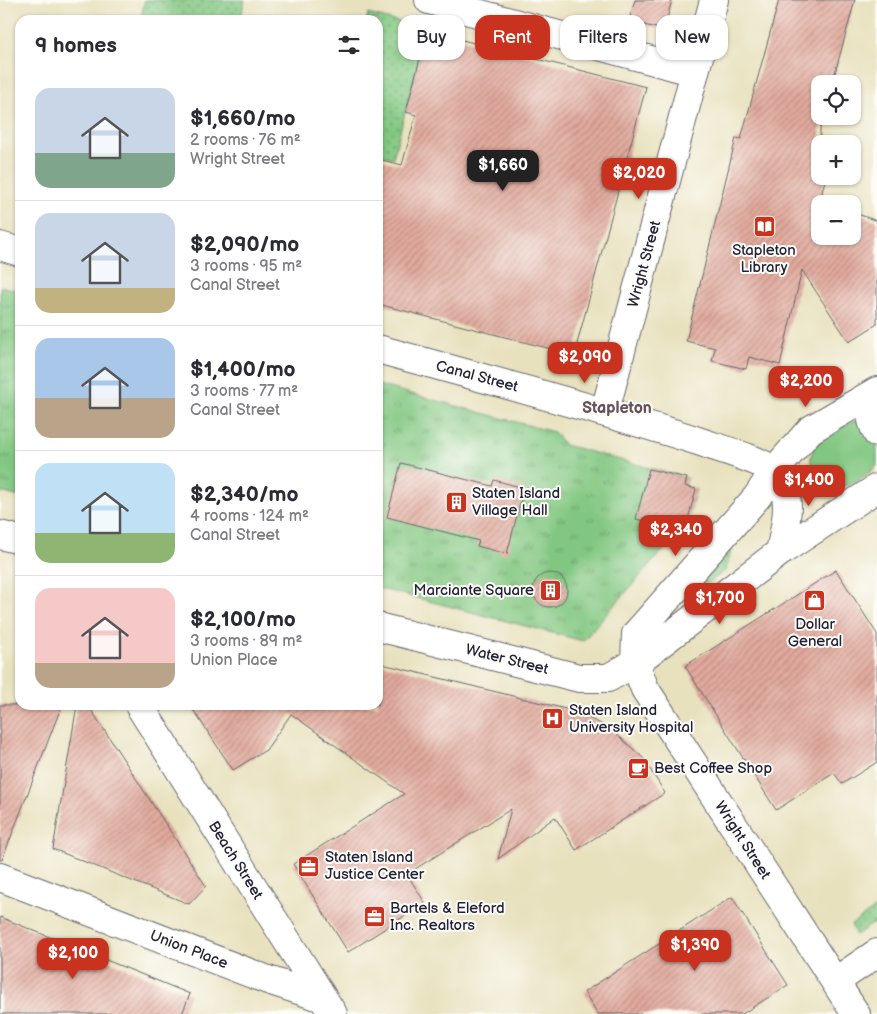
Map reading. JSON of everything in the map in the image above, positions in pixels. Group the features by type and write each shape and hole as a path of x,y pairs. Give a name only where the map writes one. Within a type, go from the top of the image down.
{"street":[{"path":"430,0 695,72"},
{"name":"Wright Street","path":"605,412 714,0"},
{"path":"0,246 15,250"},
{"name":"Canal Street","path":"383,350 605,412 738,454 774,471"},
{"path":"875,392 869,407 873,425 877,432"},
{"path":"635,663 636,634 757,497 774,471 810,430 875,392"},
{"path":"774,471 784,489 788,510 780,552"},
{"path":"635,663 780,552 877,488"},
{"path":"0,535 15,539"},
{"name":"Water Street","path":"383,628 579,678 608,678 635,663"},
{"name":"Wright Street","path":"635,663 645,690 856,1014"},
{"name":"Beach Street","path":"142,710 328,1006"},
{"name":"Union Place","path":"0,877 268,980 328,1006"},
{"path":"836,981 877,953"}],"green space":[{"path":"145,0 245,0 241,15 141,15"},
{"path":"383,18 398,22 398,60 419,60 393,158 383,155"},
{"path":"0,286 15,290 15,496 0,492"},
{"path":"383,386 554,432 565,445 687,478 685,486 696,489 687,523 583,641 383,589"},
{"path":"853,421 858,422 877,443 877,466 862,478 848,485 836,486 828,484 816,474 812,467 812,451 825,437"},
{"path":"733,544 726,570 695,593 690,594"},
{"path":"877,907 877,921 856,935 851,925"}],"building":[{"path":"635,0 672,0 668,15 656,15 656,28 646,25 646,15 631,15"},
{"path":"779,0 855,0 834,75 811,75 811,125 821,125 820,135 811,135 811,185 824,185 821,195 811,195 811,245 861,245 861,215 877,221 877,324 849,342 802,270 780,365 749,357 746,369 712,361 715,348 686,341 736,138 741,139"},
{"path":"465,41 475,43 475,60 540,60 646,87 574,355 383,305 383,160 402,165 416,115 406,112 419,60 465,60"},
{"name":"Staten Island Village Hall","path":"401,463 492,486 494,480 524,488 507,554 477,546 479,541 387,517"},
{"path":"649,469 687,478 685,486 696,489 687,523 678,521 676,529 636,519"},
{"path":"836,570 877,634 877,762 842,784 834,773 776,810 685,666"},
{"name":"Marciante Square","path":"550,573 562,578 567,590 562,602 550,607 538,602 533,590 538,578"},
{"path":"383,664 570,710 610,728 643,758 665,793 576,850 555,817 498,859 511,809 407,874 425,903 348,952 293,864 404,794 291,714 266,750 233,770 193,710 383,710"},
{"path":"0,705 15,705 15,710 60,710 2,860 0,860"},
{"path":"76,710 91,710 206,886 189,904 53,849"},
{"path":"732,897 788,985 742,1014 598,1014 584,992"},
{"path":"0,917 190,994 182,1014 0,1014"}],"place":[{"name":"Stapleton Library","path":"764,227"},
{"name":"Staten Island Village Hall","path":"456,502"},
{"name":"Marciante Square","path":"550,590"},
{"name":"Dollar General","path":"815,601"},
{"name":"Staten Island University Hospital","path":"553,719"},
{"name":"Best Coffee Shop","path":"638,768"},
{"name":"Staten Island Justice Center","path":"309,866"},
{"name":"Bartels & Eleford Inc. Realtors","path":"374,917"}],"district":[{"name":"Stapleton","path":"617,407"}]}
